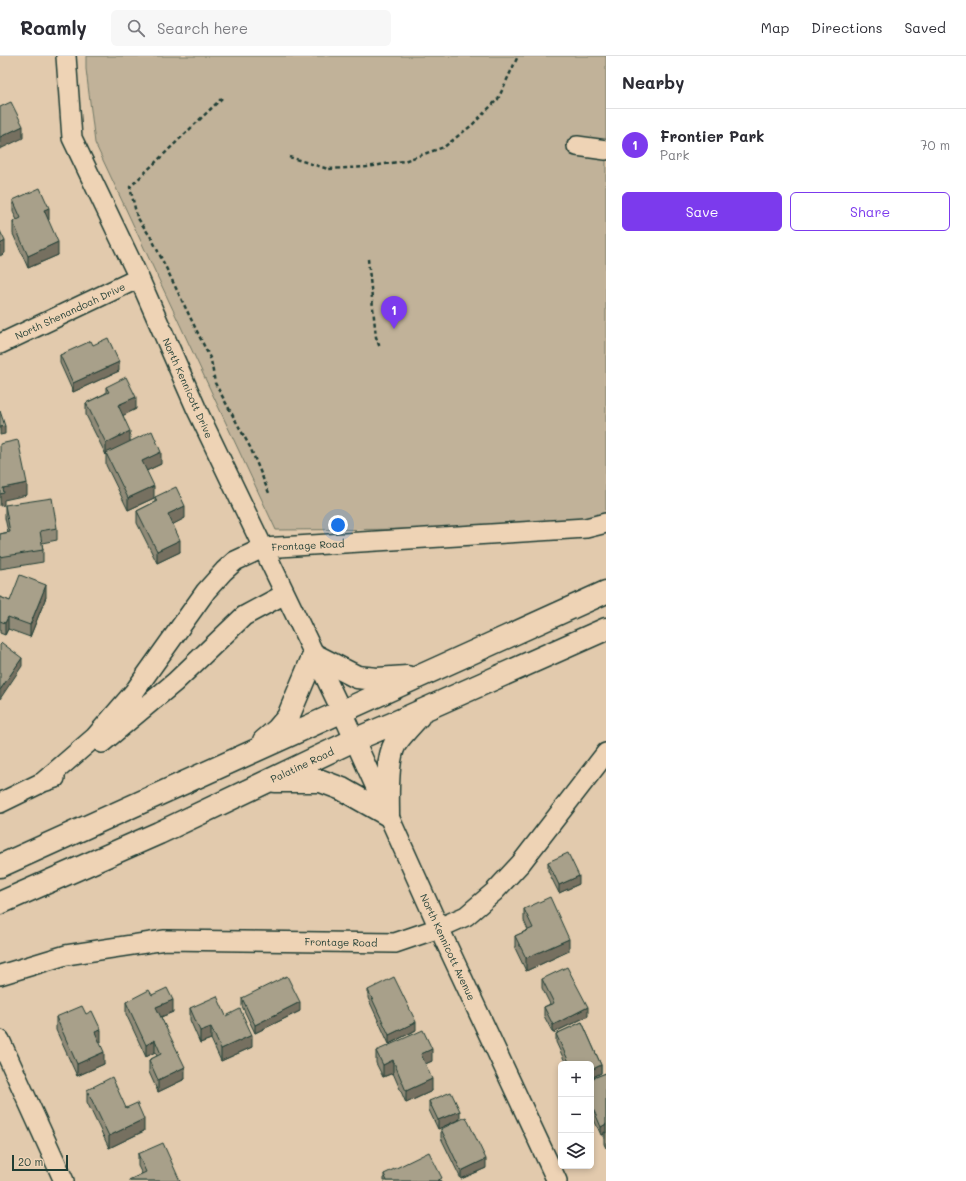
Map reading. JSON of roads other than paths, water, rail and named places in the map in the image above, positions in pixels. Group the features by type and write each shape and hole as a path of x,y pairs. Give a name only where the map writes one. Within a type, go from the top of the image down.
{"highway":[{"path":"0,866 606,592"},
{"name":"Palatine Road","path":"0,903 159,833 354,740 606,629"},
{"path":"249,754 277,730 288,717 314,655 357,677 377,679 422,676"},
{"path":"388,815 387,787 394,746 405,731 427,708"},
{"path":"267,782 321,782 342,788 388,815"}],"street":[{"name":"North Kennicott Drive","path":"66,56 72,138 140,278 196,408 342,712"},
{"path":"577,146 606,150"},
{"name":"North Shenandoah Drive","path":"0,344 140,278"},
{"name":"Frontage Road","path":"43,782 95,737 134,692 206,591 234,561 263,548 586,528 606,523"},
{"name":"Frontage Road","path":"0,803 43,782 66,774 175,682 244,616 285,594"},
{"name":"North Kennicott Avenue","path":"342,712 439,928 557,1181"},
{"name":"Frontage Road","path":"0,975 66,955 165,940 395,943 439,928 466,916 494,892 521,863 606,753"},
{"path":"0,1040 64,1181"}],"place":[{"name":"Frontier Park","path":"394,329"}]}
